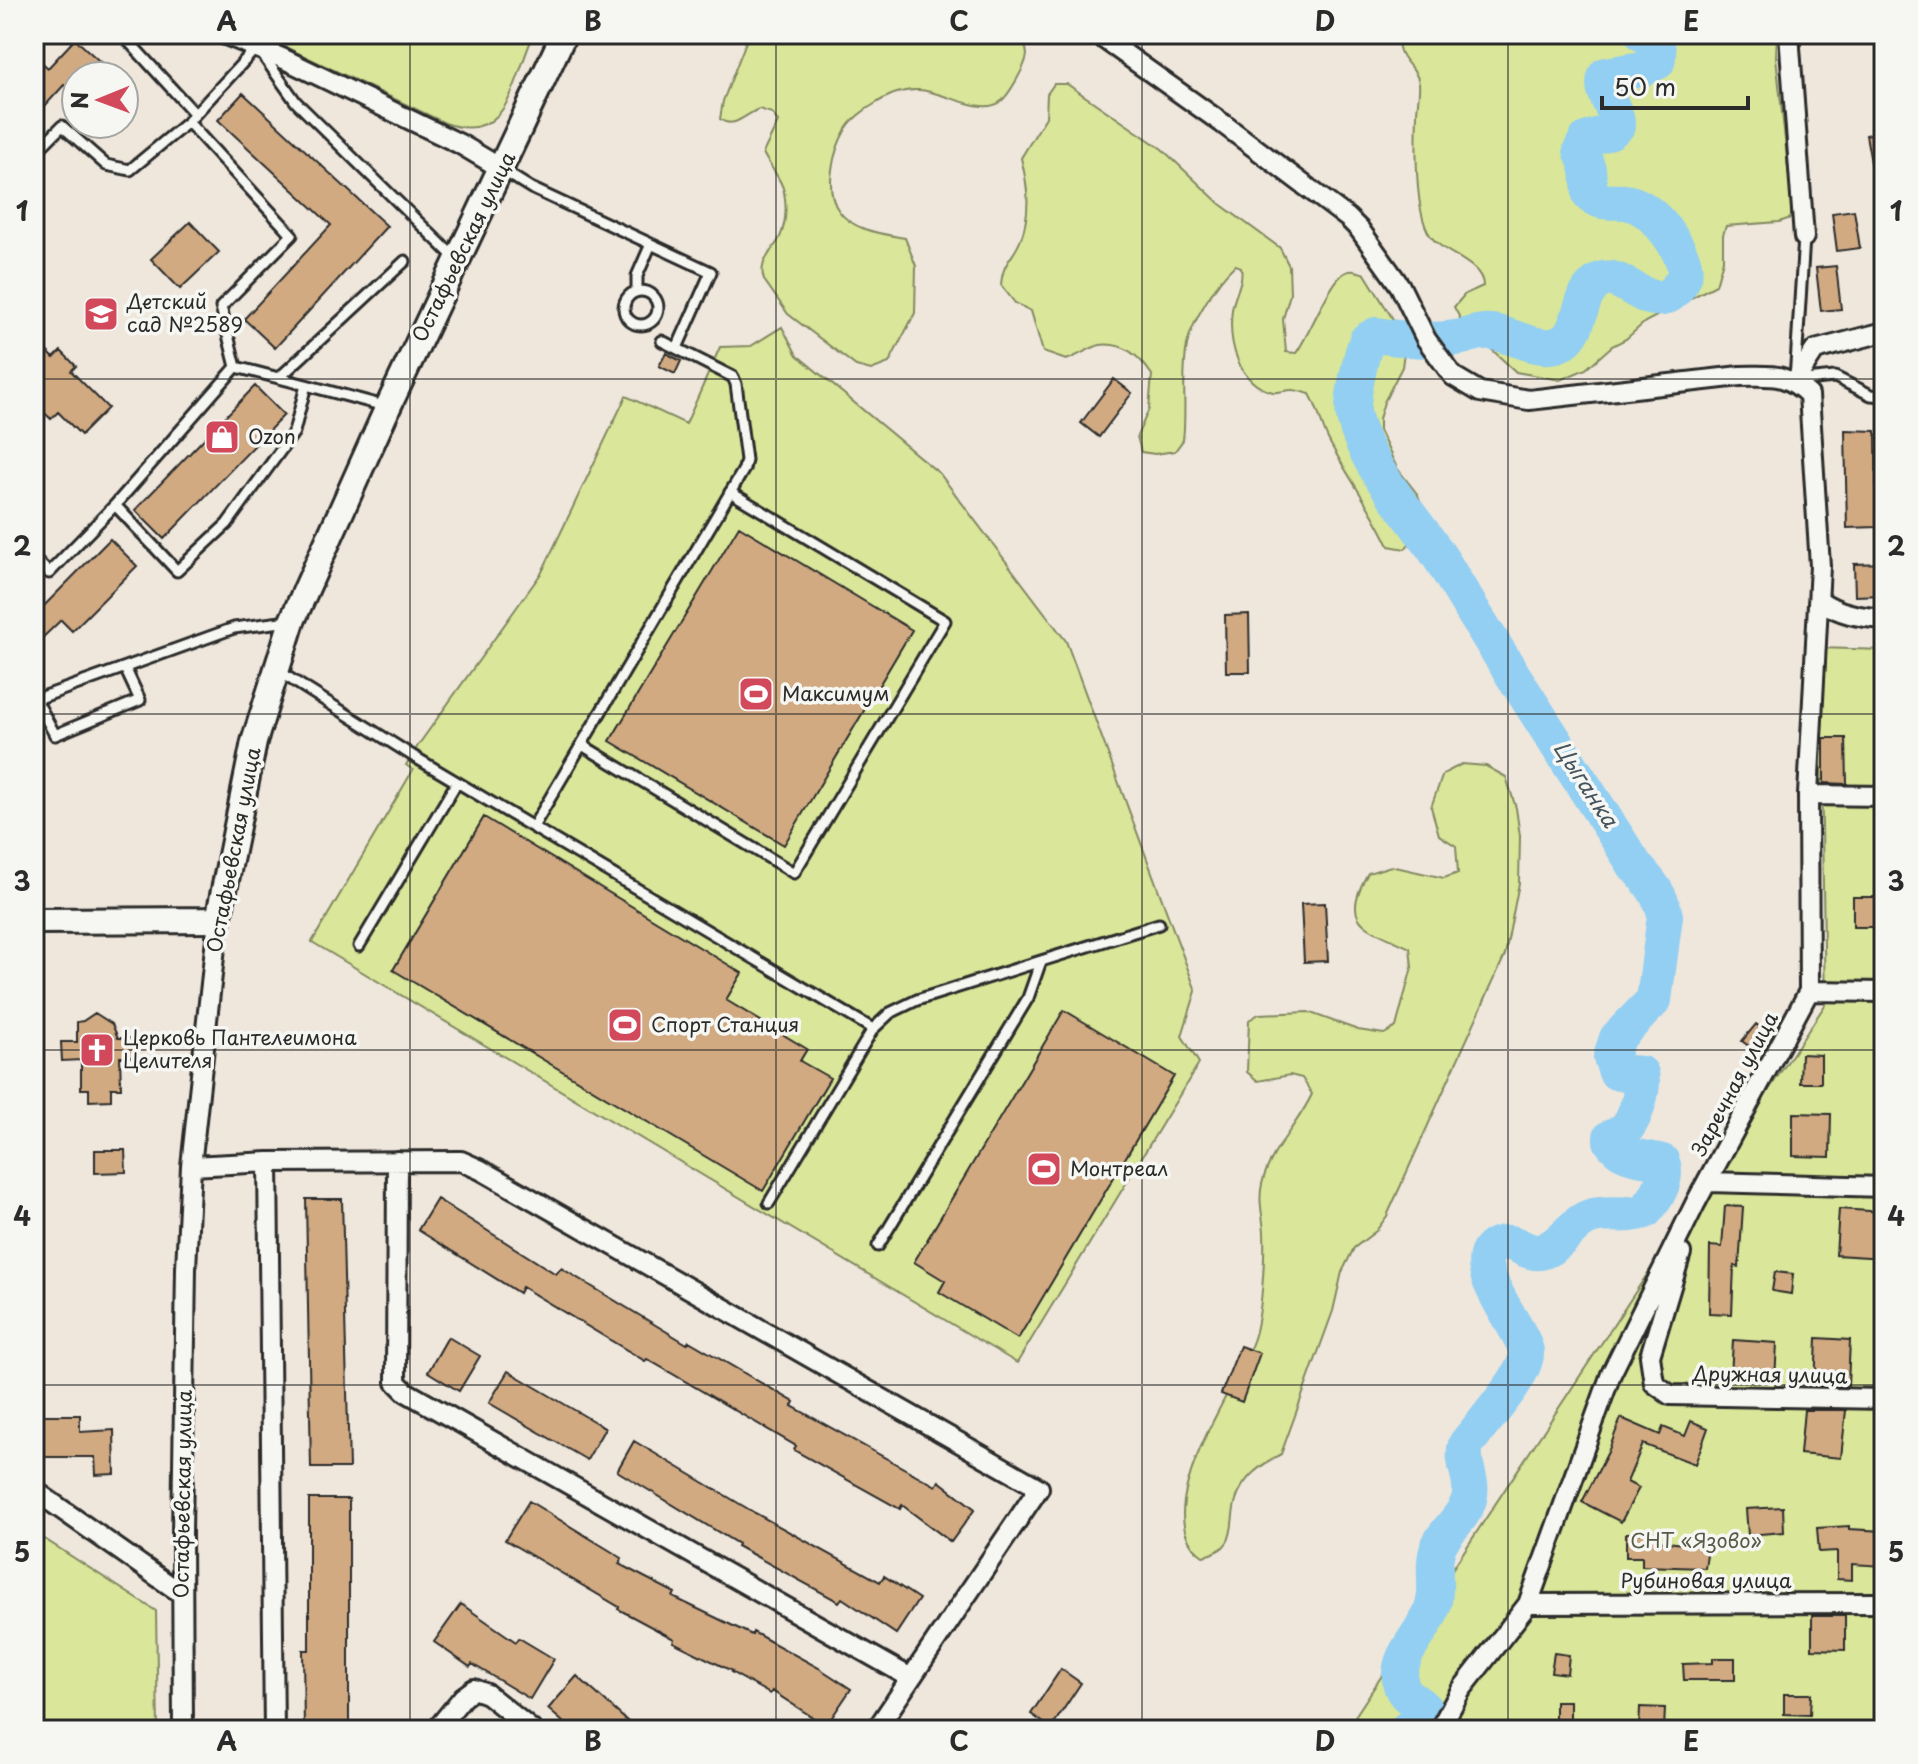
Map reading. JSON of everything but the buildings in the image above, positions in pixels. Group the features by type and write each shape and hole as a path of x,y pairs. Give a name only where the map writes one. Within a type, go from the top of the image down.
{"street":[{"path":"223,34 257,47 460,144 502,169"},
{"name":"Остафьевская улица","path":"183,1730 186,1268 191,1166 218,920 244,783 260,718 292,621 388,407 564,34"},
{"path":"1097,34 1235,132 1354,224 1400,286 1426,339 1453,376 1480,392 1529,400 1691,384 1740,376 1774,376 1795,381 1815,350 1884,332"},
{"path":"1789,34 1804,237"},
{"name":"Заречная улица","path":"1439,1730 1461,1690 1528,1604 1611,1374 1695,1204 1809,991 1808,795 1820,566 1809,395 1795,381"},
{"path":"1819,600 1848,615 1884,619"},
{"path":"1808,795 1884,796"},
{"path":"34,921 218,920"},
{"path":"1809,991 1884,992"},
{"path":"397,1161 396,1382 406,1392 911,1678"},
{"path":"191,1166 268,1162 461,1161 1039,1488 876,1730"},
{"path":"268,1162 274,1730"},
{"path":"1709,1182 1884,1187"},
{"name":"Дружная улица","path":"1695,1204 1650,1356 1654,1383 1670,1395 1884,1399"},
{"path":"34,1490 182,1594"},
{"name":"Рубиновая улица","path":"1528,1604 1884,1603"},
{"path":"436,1730 463,1697 474,1689 487,1694 532,1730"}],"lane":[{"path":"122,34 292,235 221,307 236,367"},
{"path":"34,154 62,126 106,165 130,170 191,118 257,47 296,102 458,260"},
{"path":"502,169 531,188 711,272 677,348"},
{"path":"1804,237 1795,381 1835,377 1871,395 1884,396"},
{"path":"637,291 637,276 651,244"},
{"path":"279,378 405,261"},
{"path":"533,827 744,469 746,460 736,384 728,373 662,341"},
{"path":"236,367 388,407"},
{"path":"34,558 49,573 115,505 236,367"},
{"path":"115,505 177,571 227,524 294,432 306,385"},
{"path":"582,745 794,873 945,621 730,492"},
{"path":"125,668 140,700 55,735 35,699 234,628 292,621"},
{"path":"276,670 457,782 873,1029"},
{"path":"359,946 457,782"},
{"path":"769,1203 873,1029 890,1013 917,1000 1159,924"},
{"path":"878,1246 1028,998 1041,961"}],"green space":[{"path":"258,34 534,34 514,87 497,116 484,125 467,128 445,123"},
{"path":"749,34 1016,34 1025,46 1027,55 1024,66 1004,99 992,106 973,105 928,91 900,92 862,112 842,137 834,158 831,181 834,202 839,211 860,227 905,238 916,266 915,313 889,363 871,370 856,366 788,314 764,280 764,264 781,235 785,217 783,187 763,153 778,122 772,113 759,109 735,122 720,119 723,101"},
{"path":"1398,34 1547,34 1570,38 1587,34 1777,34 1776,57 1791,218 1779,222 1726,226 1723,260 1716,285 1645,322 1586,369 1560,380 1516,372 1462,322 1454,307 1465,294 1483,286 1476,270 1434,240 1424,221 1417,158 1419,83 1400,51"},
{"path":"1054,84 1067,84 1162,149 1220,204 1280,248 1289,266 1290,294 1283,319 1286,352 1296,353 1340,277 1351,271 1365,274 1396,324 1405,345 1402,367 1384,402 1379,430 1397,468 1418,495 1424,514 1405,549 1389,546 1329,441 1310,394 1292,390 1273,392 1251,380 1243,371 1234,347 1231,322 1241,267 1235,265 1221,281 1206,302 1190,335 1184,369 1183,440 1175,451 1155,454 1141,452 1137,436 1149,409 1152,375 1131,352 1117,346 1100,345 1066,360 1043,352 1031,311 1015,303 1001,285 1006,265 1021,239 1026,218 1027,189 1021,158 1046,117 1047,94"},
{"path":"782,327 797,355 940,474 1066,641 1196,991 1182,1036 1199,1063 1017,1363 312,942 413,770 406,765 419,744 542,572 626,396 686,424 720,347 751,346"},
{"name":"СНТ «Язово»","path":"1819,648 1884,650 1884,1730 1346,1730 1825,1005"},
{"path":"1462,764 1486,766 1506,777 1516,808 1520,836 1519,883 1505,955 1387,1216 1376,1231 1354,1248 1342,1272 1333,1311 1281,1454 1248,1478 1236,1500 1228,1541 1215,1552 1203,1556 1187,1537 1183,1512 1188,1483 1213,1420 1243,1363 1256,1330 1264,1257 1262,1184 1278,1149 1312,1094 1302,1078 1290,1075 1258,1081 1247,1072 1249,1020 1259,1014 1308,1012 1358,1030 1384,1034 1396,1027 1412,967 1410,948 1362,923 1357,915 1359,891 1368,873 1391,866 1444,878 1458,873 1456,846 1439,835 1431,807 1443,774"},
{"path":"34,1536 46,1540 156,1611 158,1730 34,1730"}],"waterway":[{"name":"Цыганка","path":"1406,1730 1421,1720 1426,1711 1403,1690 1401,1669 1433,1606 1435,1561 1439,1545 1469,1499 1466,1444 1512,1386 1525,1362 1523,1341 1489,1279 1486,1264 1489,1252 1505,1243 1540,1252 1554,1246 1590,1217 1645,1211 1663,1182 1662,1162 1628,1154 1611,1141 1611,1137 1625,1129 1631,1121 1642,1085 1641,1074 1616,1072 1611,1057 1617,1038 1654,1000 1665,916 1654,889 1636,867 1434,549 1370,458 1354,417 1355,390 1367,340 1376,335 1436,340 1486,332 1550,346 1559,344 1572,333 1587,294 1599,281 1608,278 1649,297 1659,298 1670,295 1680,284 1684,264 1668,233 1652,216 1634,204 1602,201 1590,195 1588,169 1581,150 1586,140 1617,126 1604,88 1606,75 1642,69 1657,62 1656,45 1643,34"}],"place":[{"name":"Детский сад №2589","path":"101,314"},
{"name":"Ozon","path":"222,437"},
{"name":"Максимум","path":"756,694"},
{"name":"Спорт Станция","path":"625,1025"},
{"name":"Церковь Пантелеимона Целителя","path":"97,1050"},
{"name":"Монтреал","path":"1044,1169"}]}
